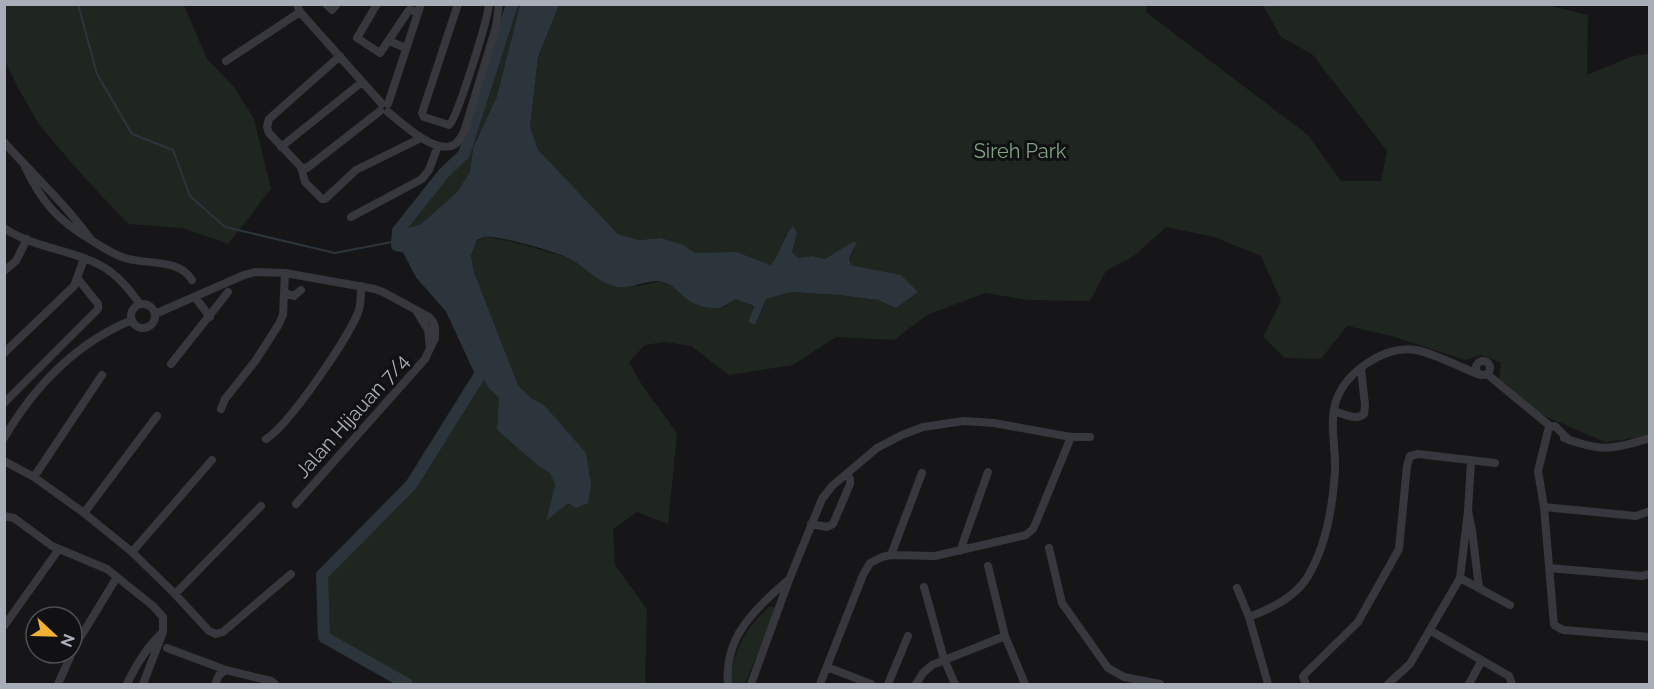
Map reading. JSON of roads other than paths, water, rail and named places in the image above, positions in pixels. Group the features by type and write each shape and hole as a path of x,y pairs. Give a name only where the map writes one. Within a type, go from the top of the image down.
{"street":[{"path":"326,4 332,10 337,4"},
{"path":"301,167 308,168 385,108 420,8 409,10 380,53 357,38 377,4"},
{"path":"458,4 422,115 449,125 459,104 489,4"},
{"path":"226,61 299,8 385,108 421,138 438,146 451,146 464,132 494,34 499,4"},
{"path":"482,30 494,34"},
{"path":"389,41 406,48"},
{"path":"340,56 269,119 267,127 269,133 301,167 305,182 322,199 325,199 356,170 421,138"},
{"path":"280,147 362,82"},
{"path":"459,104 471,108"},
{"path":"4,142 63,204 91,240"},
{"path":"351,217 422,178 429,170 438,146"},
{"path":"25,166 49,208 61,220 122,258 174,266 189,273 192,279"},
{"path":"4,228 27,239 100,265 116,276 140,304 150,306 155,314 154,321 146,327 139,327 132,320 132,310 140,304"},
{"path":"4,271 16,261 27,239"},
{"path":"4,353 74,286 84,259"},
{"path":"155,314 244,275 256,272 285,273 361,286 359,309 347,332 318,378 276,433 266,439"},
{"path":"221,409 225,399 256,360 279,324 283,315 285,273"},
{"path":"4,403 98,309 98,304 78,279"},
{"name":"Jalan Hijauan 7/4","path":"296,504 415,372 425,359 436,333 429,317 383,292 361,286"},
{"path":"285,293 294,296 301,290"},
{"path":"171,364 228,292"},
{"path":"195,297 210,317"},
{"path":"4,438 37,390 57,368 90,342 132,320"},
{"path":"1249,617 1262,612 1296,591 1308,576 1321,545 1330,506 1335,469 1332,429 1334,411 1341,391 1348,380 1361,368 1382,356 1399,350 1416,350 1483,374 1553,432 1589,448 1616,448 1650,438"},
{"path":"1458,366 1481,362 1489,364 1490,368 1483,374"},
{"path":"1334,411 1356,418 1364,414 1361,368"},
{"path":"34,477 102,375"},
{"path":"84,513 157,416"},
{"path":"751,684 779,606 822,499 832,486 865,457 889,441 923,427 964,421 994,423 1071,437 1090,437"},
{"path":"1553,432 1545,447 1539,471 1544,507 1552,622 1556,628 1563,630 1650,637"},
{"path":"820,684 867,567 878,558 891,555 929,557 1026,535 1033,529 1071,437"},
{"path":"1306,684 1303,678 1305,674 1358,622 1399,549 1407,466 1410,456 1418,454 1495,463"},
{"path":"4,460 34,477 132,552 175,594 204,628 216,634 223,632 291,574"},
{"path":"132,552 212,460"},
{"path":"1388,684 1410,664 1460,578 1471,462"},
{"path":"891,555 922,472"},
{"path":"960,551 988,472"},
{"path":"811,524 827,527 833,524 850,484 847,474"},
{"path":"175,594 261,506"},
{"path":"1544,507 1636,516 1650,511"},
{"path":"1468,511 1479,588"},
{"path":"7,516 52,546 97,563 153,606 163,617 164,632 145,680 134,670"},
{"path":"1049,548 1062,603 1108,668 1124,677 1160,684"},
{"path":"4,626 59,549"},
{"path":"988,566 1005,636 1025,684"},
{"path":"1549,568 1642,576 1650,574"},
{"path":"58,684 75,646 117,577"},
{"path":"1460,578 1510,605"},
{"path":"728,684 735,638 748,619 789,580"},
{"path":"924,587 944,659 955,684"},
{"path":"1236,588 1249,617 1268,684"},
{"path":"767,599 779,606"},
{"path":"1431,631 1482,660 1512,681"},
{"path":"127,684 152,642 164,632"},
{"path":"888,684 908,636"},
{"path":"916,684 926,668 1005,636"},
{"path":"167,648 226,670 275,684"},
{"path":"1469,684 1482,660"},
{"path":"827,667 871,684"},
{"path":"214,684 219,675 226,670"}],"waterway":[{"path":"78,4 97,74 132,134 173,150 190,196 225,227 335,253 397,241"},
{"path":"407,684 324,637 322,575 411,485 481,373 451,308 421,274 407,247 397,245 398,231 444,173 464,154 512,4"}],"park label":[{"name":"Sireh Park","path":"1020,151"}]}
